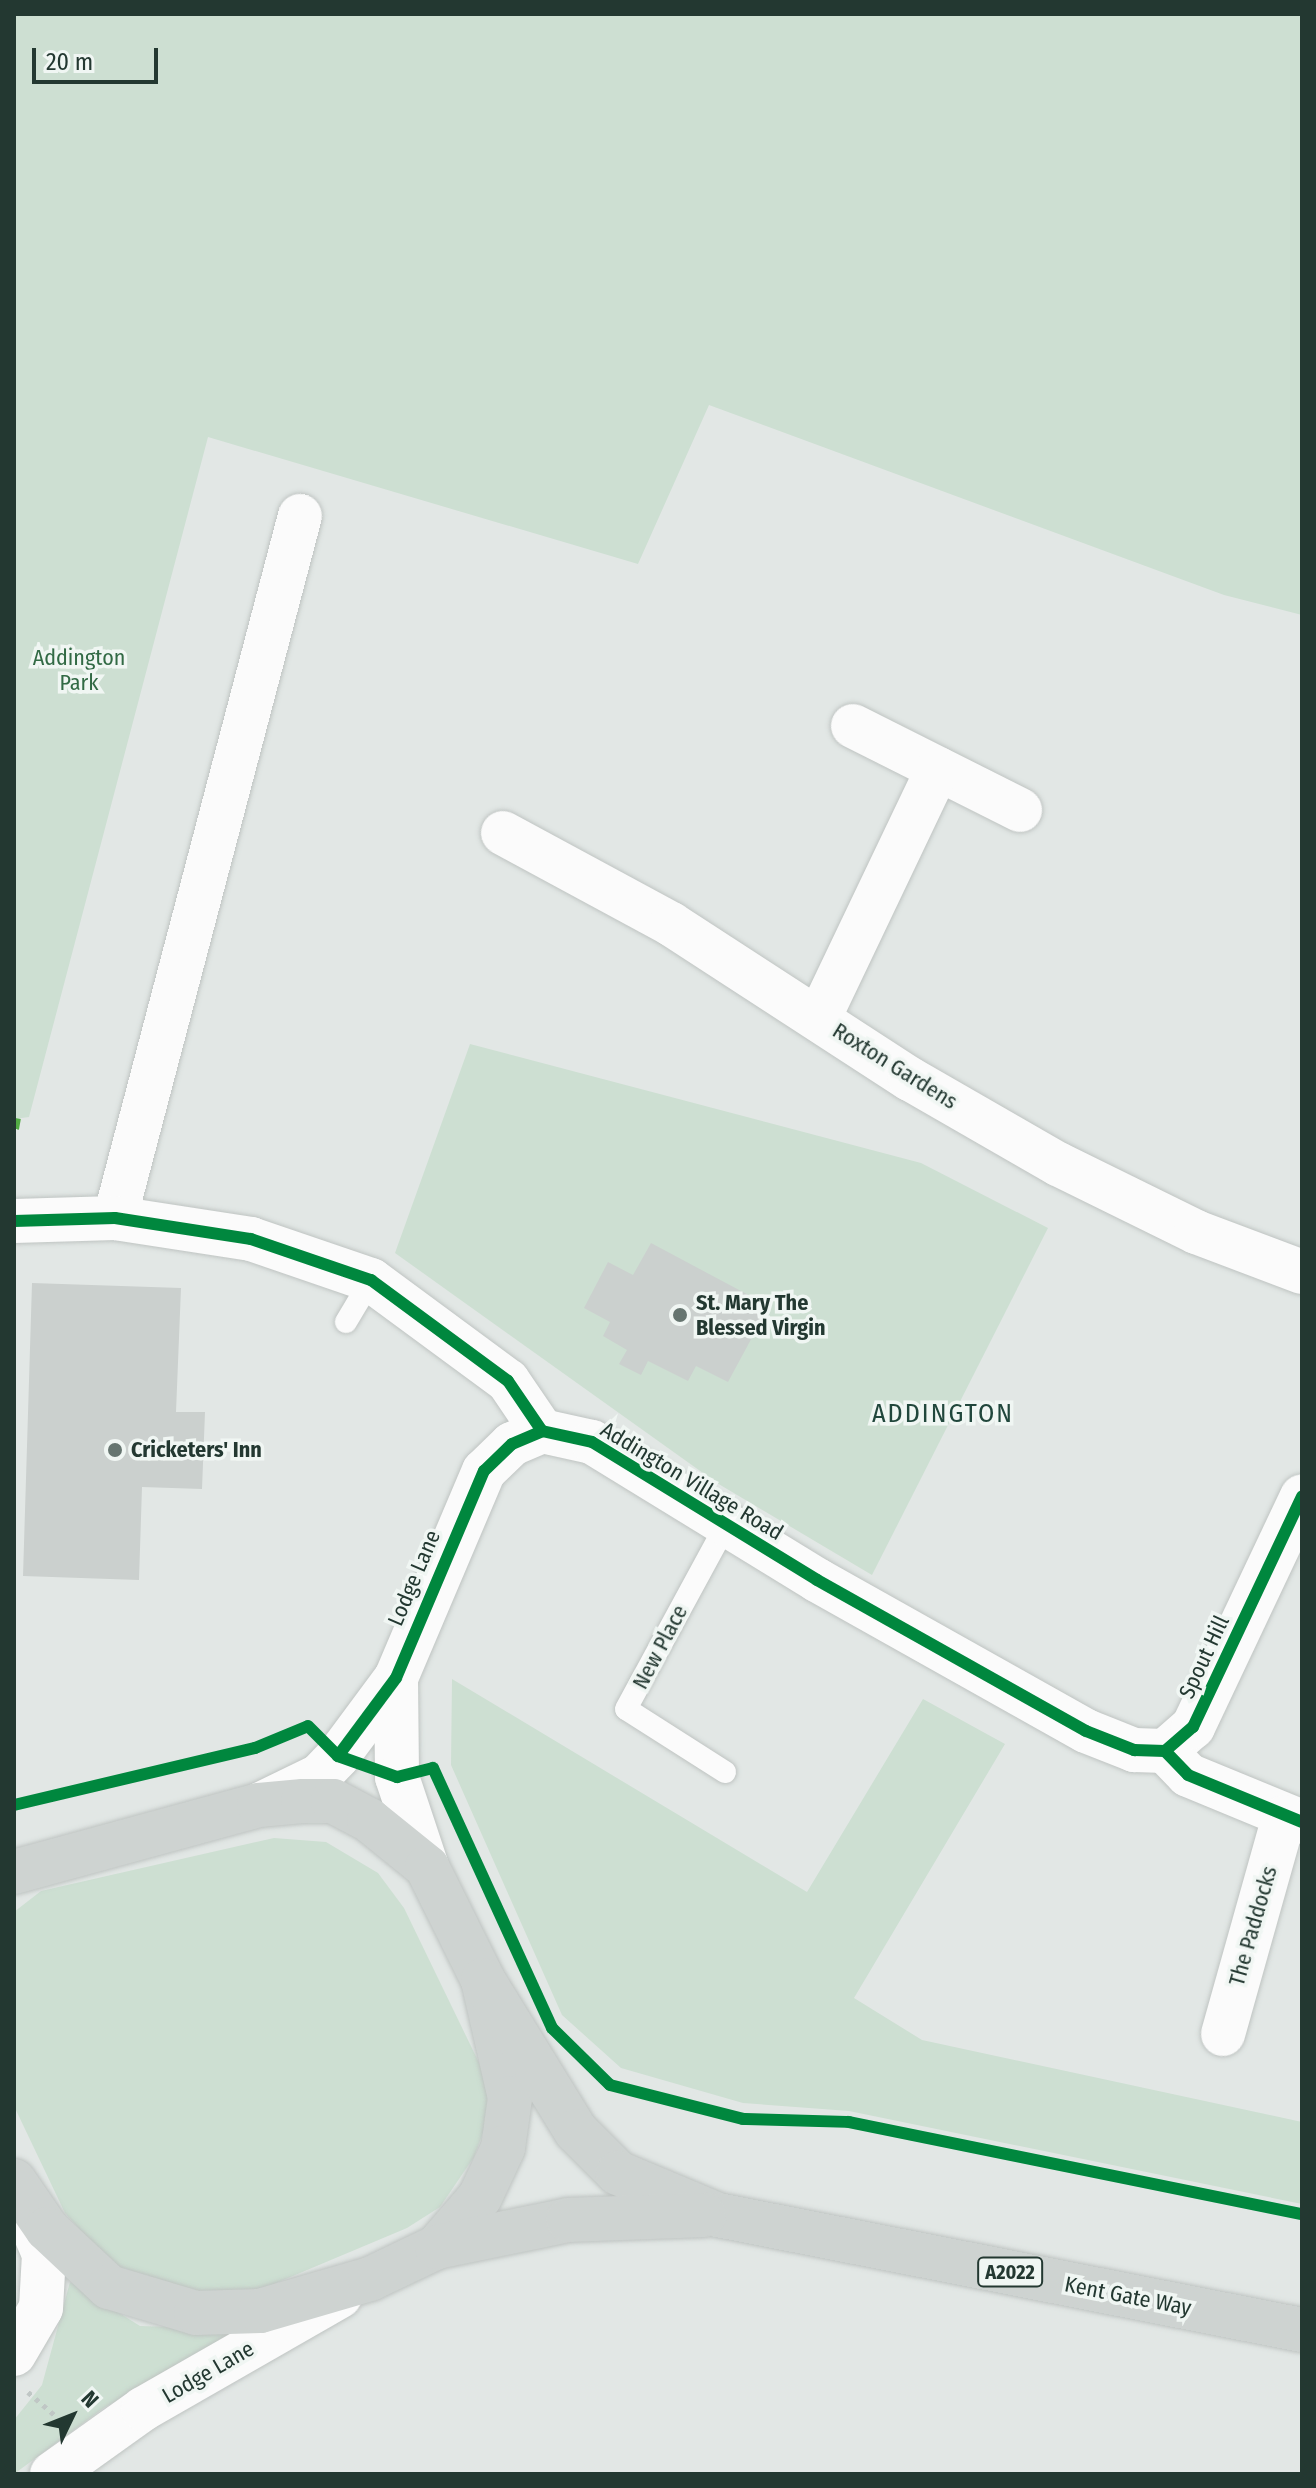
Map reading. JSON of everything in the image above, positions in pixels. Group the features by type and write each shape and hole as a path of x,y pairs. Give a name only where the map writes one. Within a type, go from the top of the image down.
{"main road":[{"path":"14,1872 259,1805 333,1801 427,1867 483,1980 576,2131 608,2163 718,2215"},
{"path":"437,2247 480,2197 503,2148 510,2098 483,1980"},
{"path":"14,2182 76,2259 109,2287 196,2313 260,2311 370,2279 437,2247 568,2220 718,2215"},
{"name":"Kent Gate Way","path":"718,2215 1302,2330"}],"street":[{"path":"115,1218 300,516"},
{"path":"853,726 1020,810"},
{"path":"819,1018 938,769"},
{"name":"Roxton Gardens","path":"503,833 671,924 1058,1164 1196,1232 1302,1272"},
{"path":"14,1221 115,1218 251,1239 371,1280 508,1381 542,1431"},
{"name":"Addington Village Road","path":"542,1431 592,1442 1086,1731 1134,1750 1165,1751"},
{"name":"Lodge Lane","path":"259,1805 319,1776 396,1678 484,1471 512,1444 542,1431"},
{"name":"Spout Hill","path":"1165,1751 1193,1727 1302,1496"},
{"name":"Lodge Lane","path":"396,1678 397,1777 427,1867"},
{"path":"1165,1751 1188,1775 1293,1820"},
{"name":"The Paddocks","path":"1223,2034 1293,1820"},
{"path":"14,2182 44,2254 41,2308 18,2357"},
{"name":"Lodge Lane","path":"52,2474 143,2409 370,2279"}],"lane":[{"path":"346,1322 371,1280"},
{"name":"New Place","path":"725,1772 626,1709 727,1523"}],"path":[{"path":"18,2357 69,2428"}],"green space":[{"name":"Addington Park","path":"14,14 1302,14 1302,615 1224,595 709,405 638,564 208,437 29,1117 14,1119"},
{"path":"470,1044 921,1163 1048,1228 872,1575 717,1483 395,1253"},
{"path":"452,1679 807,1892 923,1699 1005,1744 854,1998 922,2040 1302,2122 1302,2204 849,2111 743,2103 621,2068 562,2015 451,1765"},
{"path":"274,1838 326,1842 378,1873 404,1908 484,2073 490,2114 474,2157 440,2207 407,2228 250,2294 150,2290 109,2262 65,2213 14,2106 14,1912 41,1891"},
{"path":"70,2282 140,2326 256,2330 105,2407 14,2474 14,2420 42,2385"}],"building":[{"name":"St. Mary The Blessed Virgin","path":"651,1243 769,1306 728,1382 696,1366 688,1381 648,1361 641,1375 619,1364 627,1350 603,1336 610,1322 584,1308 608,1262 633,1275"},
{"name":"Cricketers' Inn","path":"32,1283 181,1288 176,1412 205,1412 202,1489 142,1487 139,1580 23,1576"}],"marked path":[{"path":"14,1129 16,1118"}],"cycle path":[{"path":"14,1221 115,1218 251,1239 371,1280 508,1381 542,1431"},
{"path":"338,1756 396,1678 484,1471 512,1444 542,1431 592,1442 817,1580 1086,1731 1134,1750 1165,1751 1193,1727 1302,1496"},
{"path":"14,1805 255,1748 308,1726 338,1756 397,1777 433,1768 552,2028 610,2085 743,2119 849,2122 1302,2214"},
{"path":"1165,1751 1188,1775 1302,1822"}],"place":[{"name":"St. Mary The Blessed Virgin","path":"680,1315"},
{"name":"Cricketers' Inn","path":"115,1450"}],"district":[{"name":"ADDINGTON","path":"943,1414"}]}
